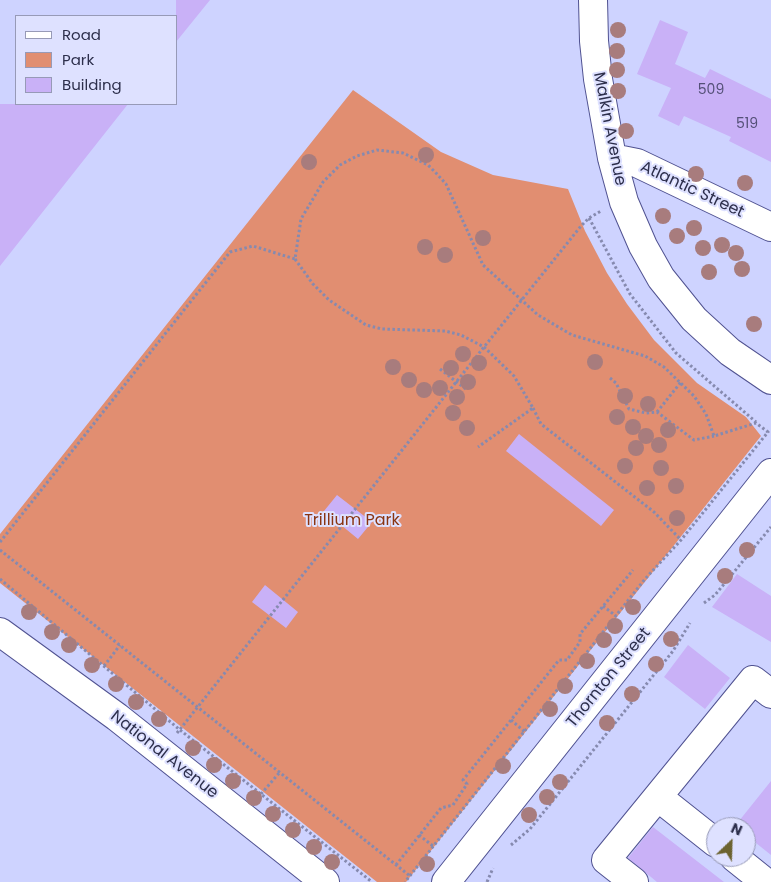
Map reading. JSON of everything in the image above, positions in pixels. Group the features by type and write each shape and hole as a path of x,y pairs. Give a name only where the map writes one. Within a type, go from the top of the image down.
{"street":[{"name":"Malkin Avenue","path":"593,0 594,41 598,79 612,158 624,202 644,246 661,278 694,319 715,339 771,380"},
{"name":"Atlantic Street","path":"612,158 637,163 771,227"},
{"name":"Thornton Street","path":"446,882 771,473"},
{"name":"National Avenue","path":"0,632 117,717 325,882"},
{"path":"634,882 606,860 753,680 771,694"},
{"path":"658,797 706,835"},
{"path":"747,867 766,882"}],"path":[{"path":"295,259 301,219 323,182 340,165 357,156 377,150 403,153 428,166 446,184 483,265 522,302 538,315 572,335 645,356 664,367 681,382 706,414 714,436"},
{"path":"174,736 456,381 589,218 605,208"},
{"path":"405,882 645,579 681,540 768,432 676,353 630,294 589,218"},
{"path":"0,542 230,252 253,246 295,259 313,284 329,300 366,325 382,329 445,331 461,335 484,347 514,376 541,424 654,512 681,540"},
{"path":"440,369 467,390"},
{"path":"610,378 616,383 629,408 646,413 657,412 694,440 756,423"},
{"path":"657,412 681,382"},
{"path":"478,447 532,408"},
{"path":"704,603 715,594 771,527"},
{"path":"0,550 410,876"},
{"path":"396,865 440,808 453,804 467,784 463,780 559,660 567,660 580,642 580,634 633,570"},
{"path":"0,579 180,730 372,882"},
{"path":"603,606 616,616"},
{"path":"511,845 530,829 672,651 690,623"},
{"path":"104,666 120,645"},
{"path":"511,720 525,732"},
{"path":"261,794 280,772"},
{"path":"419,835 433,846"},
{"path":"487,882 493,868"}],"green space":[{"name":"Trillium Park","path":"353,90 441,152 493,175 568,189 585,231 607,273 654,340 697,383 746,417 761,436 406,882 377,882 0,583 0,534"}],"building":[{"path":"176,0 210,0 178,40 178,15 176,15"},
{"path":"660,20 688,32 675,64 705,78 710,69 771,99 771,162 729,141 731,137 684,116 679,126 658,116 671,88 637,74"},
{"path":"0,104 127,105 0,266"},
{"path":"519,434 614,510 601,526 506,451"},
{"path":"337,495 372,522 358,539 324,511"},
{"path":"737,574 771,596 771,642 712,607"},
{"path":"265,585 298,612 286,628 252,602"},
{"path":"688,645 730,678 705,709 664,677"},
{"path":"771,781 771,855 756,843 756,817 742,817"},
{"path":"653,827 724,882 657,882 628,858"}]}
